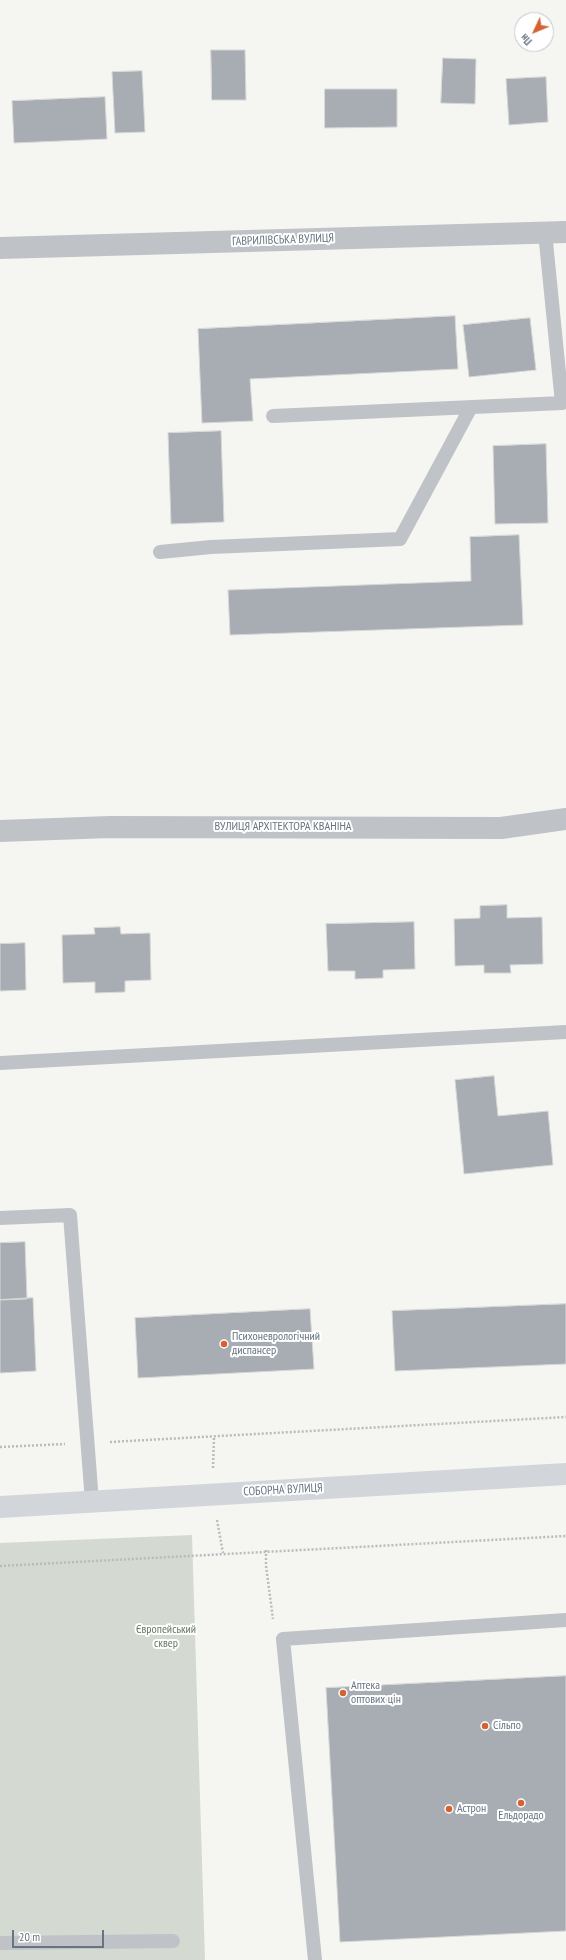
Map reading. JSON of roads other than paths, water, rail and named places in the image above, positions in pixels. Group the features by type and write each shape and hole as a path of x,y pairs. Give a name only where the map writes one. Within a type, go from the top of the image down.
{"street":[{"name":"ГАВРИЛІВСЬКА ВУЛИЦЯ","path":"0,248 556,232"},
{"name":"ВУЛИЦЯ АРХІТЕКТОРА КВАНІНА","path":"0,832 110,827 501,828 566,819"},
{"name":"СОБОРНА ВУЛИЦЯ","path":"0,1507 566,1474"}],"lane":[{"path":"273,416 562,404 556,232"},
{"path":"160,552 211,547 400,539 471,407"},
{"path":"0,1063 566,1032"},
{"path":"0,1218 70,1215 92,1502"},
{"path":"315,1960 283,1638 566,1620"},
{"path":"0,1944 173,1941"}],"place":[{"name":"Психоневрологічний диспансер","path":"224,1344"},
{"name":"Аптека оптових цін","path":"343,1693"},
{"name":"Сільпо","path":"485,1726"},
{"name":"Ельдорадо","path":"521,1803"},
{"name":"Астрон","path":"449,1809"}],"park label":[{"name":"Європейський сквер","path":"166,1637"}]}
